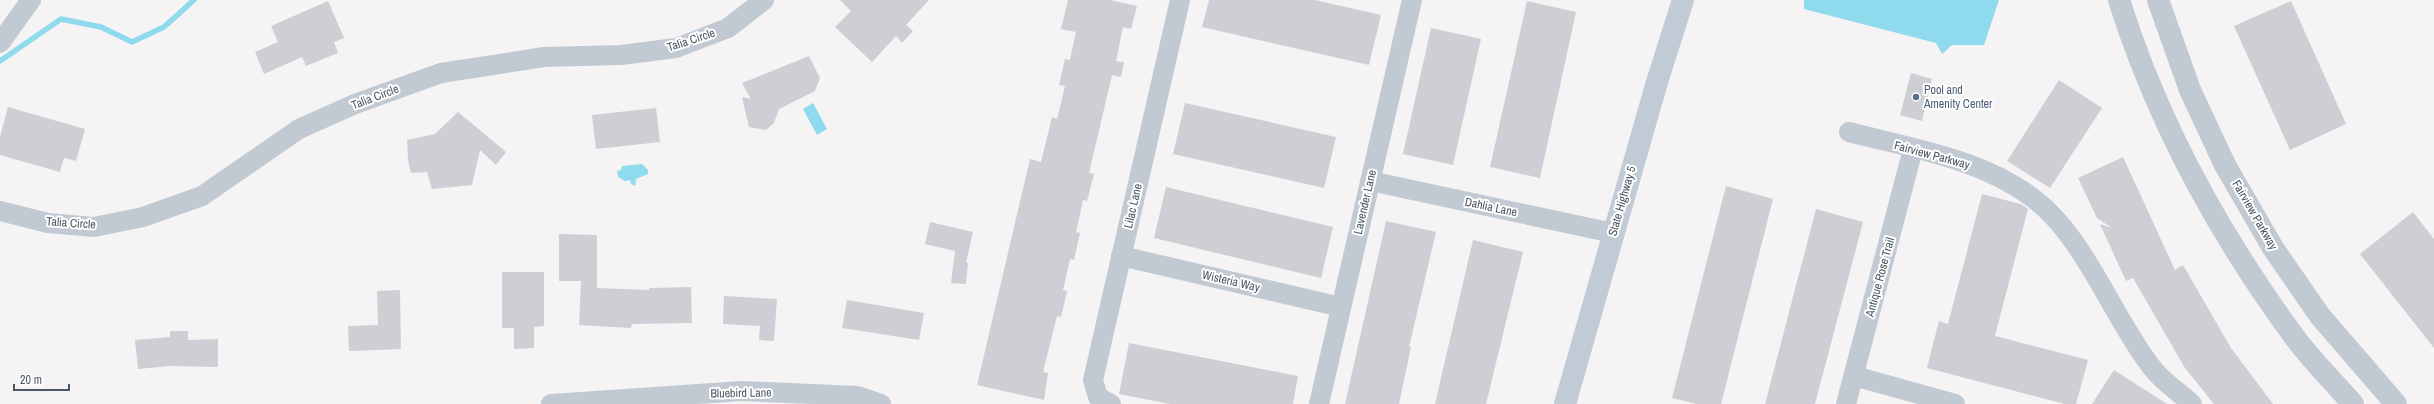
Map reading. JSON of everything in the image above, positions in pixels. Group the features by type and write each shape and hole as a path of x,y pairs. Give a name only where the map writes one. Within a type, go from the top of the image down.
{"main road":[{"name":"State Highway 5","path":"1565,404 1613,233 1683,0"}],"street":[{"path":"0,43 31,0"},
{"name":"Talia Circle","path":"0,211 48,222 94,227 143,217 202,196 299,129 355,104 441,73 544,57 621,55 676,48 728,28 764,0"},
{"name":"Lilac Lane","path":"1111,404 1098,397 1093,380 1180,0"},
{"name":"Lavender Lane","path":"1319,404 1412,0"},
{"path":"2119,0 2158,103 2195,181 2245,266 2294,336 2353,404"},
{"name":"Fairview Parkway","path":"2158,0 2190,90 2225,165 2273,248 2320,316 2396,404"},
{"name":"Fairview Parkway","path":"1849,132 1986,171 2031,196 2050,213 2071,239 2150,366 2192,404"},
{"name":"Antique Rose Trail","path":"1846,404 1913,149"},
{"name":"Dahlia Lane","path":"1370,181 1613,233"},
{"name":"Wisteria Way","path":"1121,256 1341,307"},
{"path":"1854,376 1955,404"},
{"name":"Bluebird Lane","path":"551,404 742,391 857,396 881,404"}],"water":[{"path":"1804,0 1999,0 1984,45 1952,45 1942,54 1936,43 1804,9"},
{"path":"813,103 827,129 817,135 803,109"},
{"path":"642,164 648,170 648,174 636,179 635,186 631,184 630,180 625,181 618,177 617,171 621,170 622,166"}],"building":[{"path":"840,0 929,0 906,25 913,31 902,43 896,36 872,62 835,27 851,11"},
{"path":"1068,0 1110,0 1137,6 1131,29 1123,27 1116,61 1124,62 1121,77 1112,75 1089,173 1094,174 1087,201 1083,200 1076,232 1080,233 1074,260 1070,259 1063,290 1067,291 1061,317 1057,316 1043,372 1048,373 1044,400 977,385 1030,159 1041,162 1052,117 1057,119 1065,86 1059,85 1065,59 1070,60 1076,32 1061,29"},
{"path":"1209,0 1315,0 1381,15 1369,65 1202,27"},
{"path":"328,1 344,38 334,42 338,53 306,66 302,57 264,74 255,52 278,42 271,26"},
{"path":"1527,1 1576,12 1540,178 1490,167"},
{"path":"2291,1 2346,124 2290,150 2234,26"},
{"path":"1431,28 1481,39 1453,165 1403,154"},
{"path":"809,56 820,78 815,91 779,109 774,123 766,130 749,127 742,97 751,99 742,83"},
{"name":"Pool and Amenity Center","path":"1911,73 1932,79 1922,121 1900,115"},
{"path":"2059,80 2102,108 2050,188 2007,161"},
{"path":"1185,103 1336,137 1324,188 1173,154"},
{"path":"8,107 85,129 76,161 64,158 60,172 0,155 0,137"},
{"path":"656,108 660,142 596,149 592,115"},
{"path":"458,112 506,152 496,165 480,150 472,185 432,189 427,172 411,173 408,160 407,140 435,134"},
{"path":"2123,157 2175,270 2183,265 2231,348 2273,404 2214,404 2185,368 2133,278 2126,281 2100,224 2112,228 2097,218 2078,178"},
{"path":"1726,186 1773,199 1721,404 1697,404 1672,398"},
{"path":"1166,187 1333,227 1321,278 1154,238"},
{"path":"1982,194 2021,204 2028,209 1995,336 2088,360 2076,404 2065,404 1927,368 1939,321 1948,324"},
{"path":"1816,209 1863,222 1815,404 1765,404"},
{"path":"2413,212 2434,239 2434,348 2360,254"},
{"path":"1386,221 1436,232 1409,347 1411,347 1399,404 1345,404"},
{"path":"930,222 973,232 966,263 968,263 966,284 951,283 955,251 925,244"},
{"path":"559,234 597,235 597,288 649,290 649,288 691,287 692,323 632,324 631,328 579,325 581,281 559,281"},
{"path":"1473,240 1523,252 1486,404 1435,404"},
{"path":"502,272 544,272 544,326 534,327 534,348 514,349 514,328 502,328"},
{"path":"400,290 401,349 349,351 348,326 378,325 377,291"},
{"path":"724,296 777,299 774,341 759,340 760,326 723,324"},
{"path":"847,300 924,313 919,340 842,328"},
{"path":"170,331 188,331 188,340 218,339 218,367 170,366 138,369 135,340 170,337"},
{"path":"1129,343 1298,376 1293,404 1170,404 1119,394"},
{"path":"2114,370 2167,404 2092,404"}],"waterway":[{"path":"0,61 61,19 101,27 132,42 164,27 194,0"}],"place":[{"name":"Pool and Amenity Center","path":"1916,97"}]}
